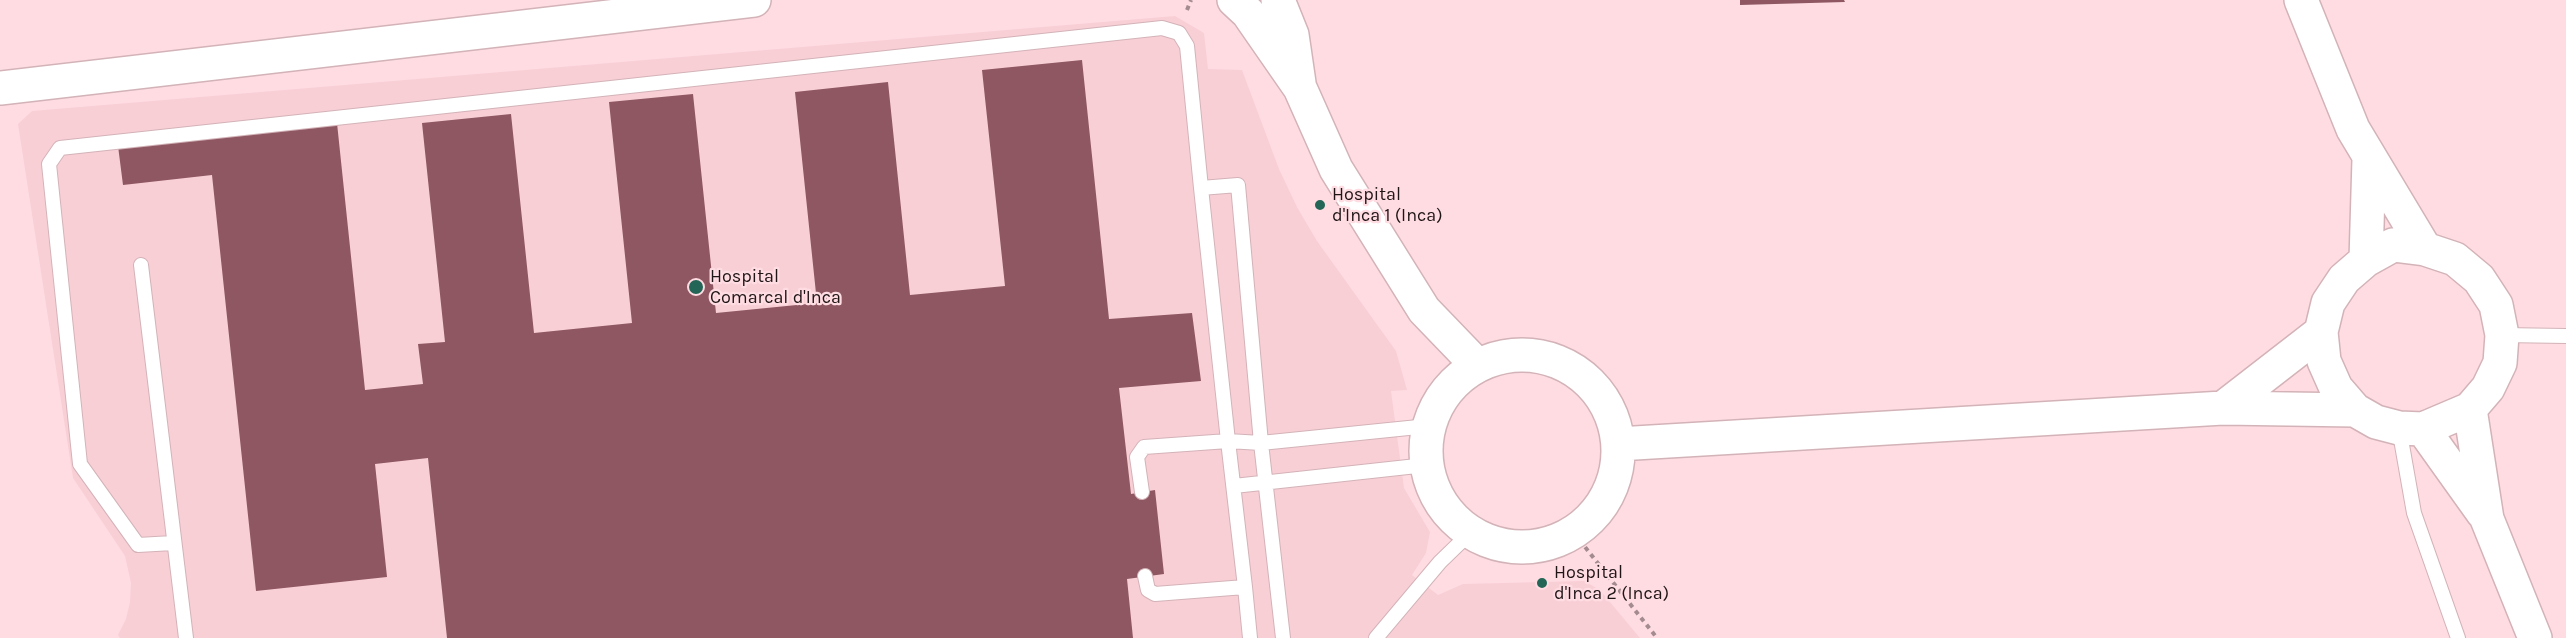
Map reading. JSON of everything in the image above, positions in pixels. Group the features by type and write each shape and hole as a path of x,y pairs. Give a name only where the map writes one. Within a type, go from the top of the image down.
{"main road":[{"path":"0,88 754,0"},
{"path":"1234,0 1248,13 1300,88 1335,169 1424,310 1477,365"},
{"path":"1278,0 1292,35 1300,88"},
{"path":"2301,0 2353,129 2425,249"},
{"path":"2366,260 2369,159"},
{"path":"2393,245 2425,249 2455,259 2479,279 2496,305 2502,335 2496,371 2488,388 2470,409 2411,429 2376,422 2355,410 2336,388 2324,361 2321,332 2328,303 2344,279 2366,260 2393,245"},
{"path":"2223,408 2321,332"},
{"path":"1507,355 1539,356 1569,367 1594,387 1611,413 1618,444 1617,470 1608,495 1594,517 1574,533 1544,546 1512,548 1481,539 1455,521 1436,496 1426,465 1425,445 1428,426 1438,401 1455,380 1477,365 1507,355"},
{"path":"1618,444 2223,408 2355,410"},
{"path":"2470,409 2487,519 2535,638"},
{"path":"2411,429 2487,519"}],"lane":[{"path":"173,543 138,545 80,464 49,164 60,148 1162,28 1179,33 1187,46 1250,638"},
{"path":"1201,188 1238,185 1261,443 1282,638"},
{"path":"141,265 186,638"},
{"path":"2502,335 2566,336"},
{"path":"1142,492 1137,457 1144,447 1228,441 1261,443 1428,426"},
{"path":"2411,429 2414,513 2458,638"},
{"path":"1234,486 1426,465"},
{"path":"1376,638 1440,562 1471,532"},
{"path":"1144,576 1148,590 1155,594 1245,587"}],"path":[{"path":"1574,533 1657,638"}],"shaded area":[{"name":"Hospital Comarcal d'Inca","path":"1175,16 1204,33 1208,69 1242,70 1279,169 1297,207 1317,241 1396,351 1407,390 1391,391 1404,488 1430,532 1426,553 1412,575 1438,595 1463,584 1584,581 1600,590 1640,638 120,638 118,635 126,619 131,583 125,556 73,478 18,124 32,111"}],"building":[{"path":"1740,0 1844,0 1845,2 1740,5"},
{"path":"1082,60 1109,319 1192,313 1201,381 1119,388 1131,494 1155,490 1164,574 1127,579 1133,638 447,638 428,458 375,464 387,577 256,591 212,175 123,185 118,146 337,123 365,390 423,384 418,344 445,342 422,123 511,114 534,333 632,323 609,102 693,94 716,313 817,303 795,92 888,82 910,295 1005,286 982,70"}],"place":[{"name":"Hospital d'Inca 1 (Inca)","path":"1320,205"},
{"name":"Hospital Comarcal d'Inca","path":"696,287"},
{"name":"Hospital d'Inca 2 (Inca)","path":"1542,583"}]}
